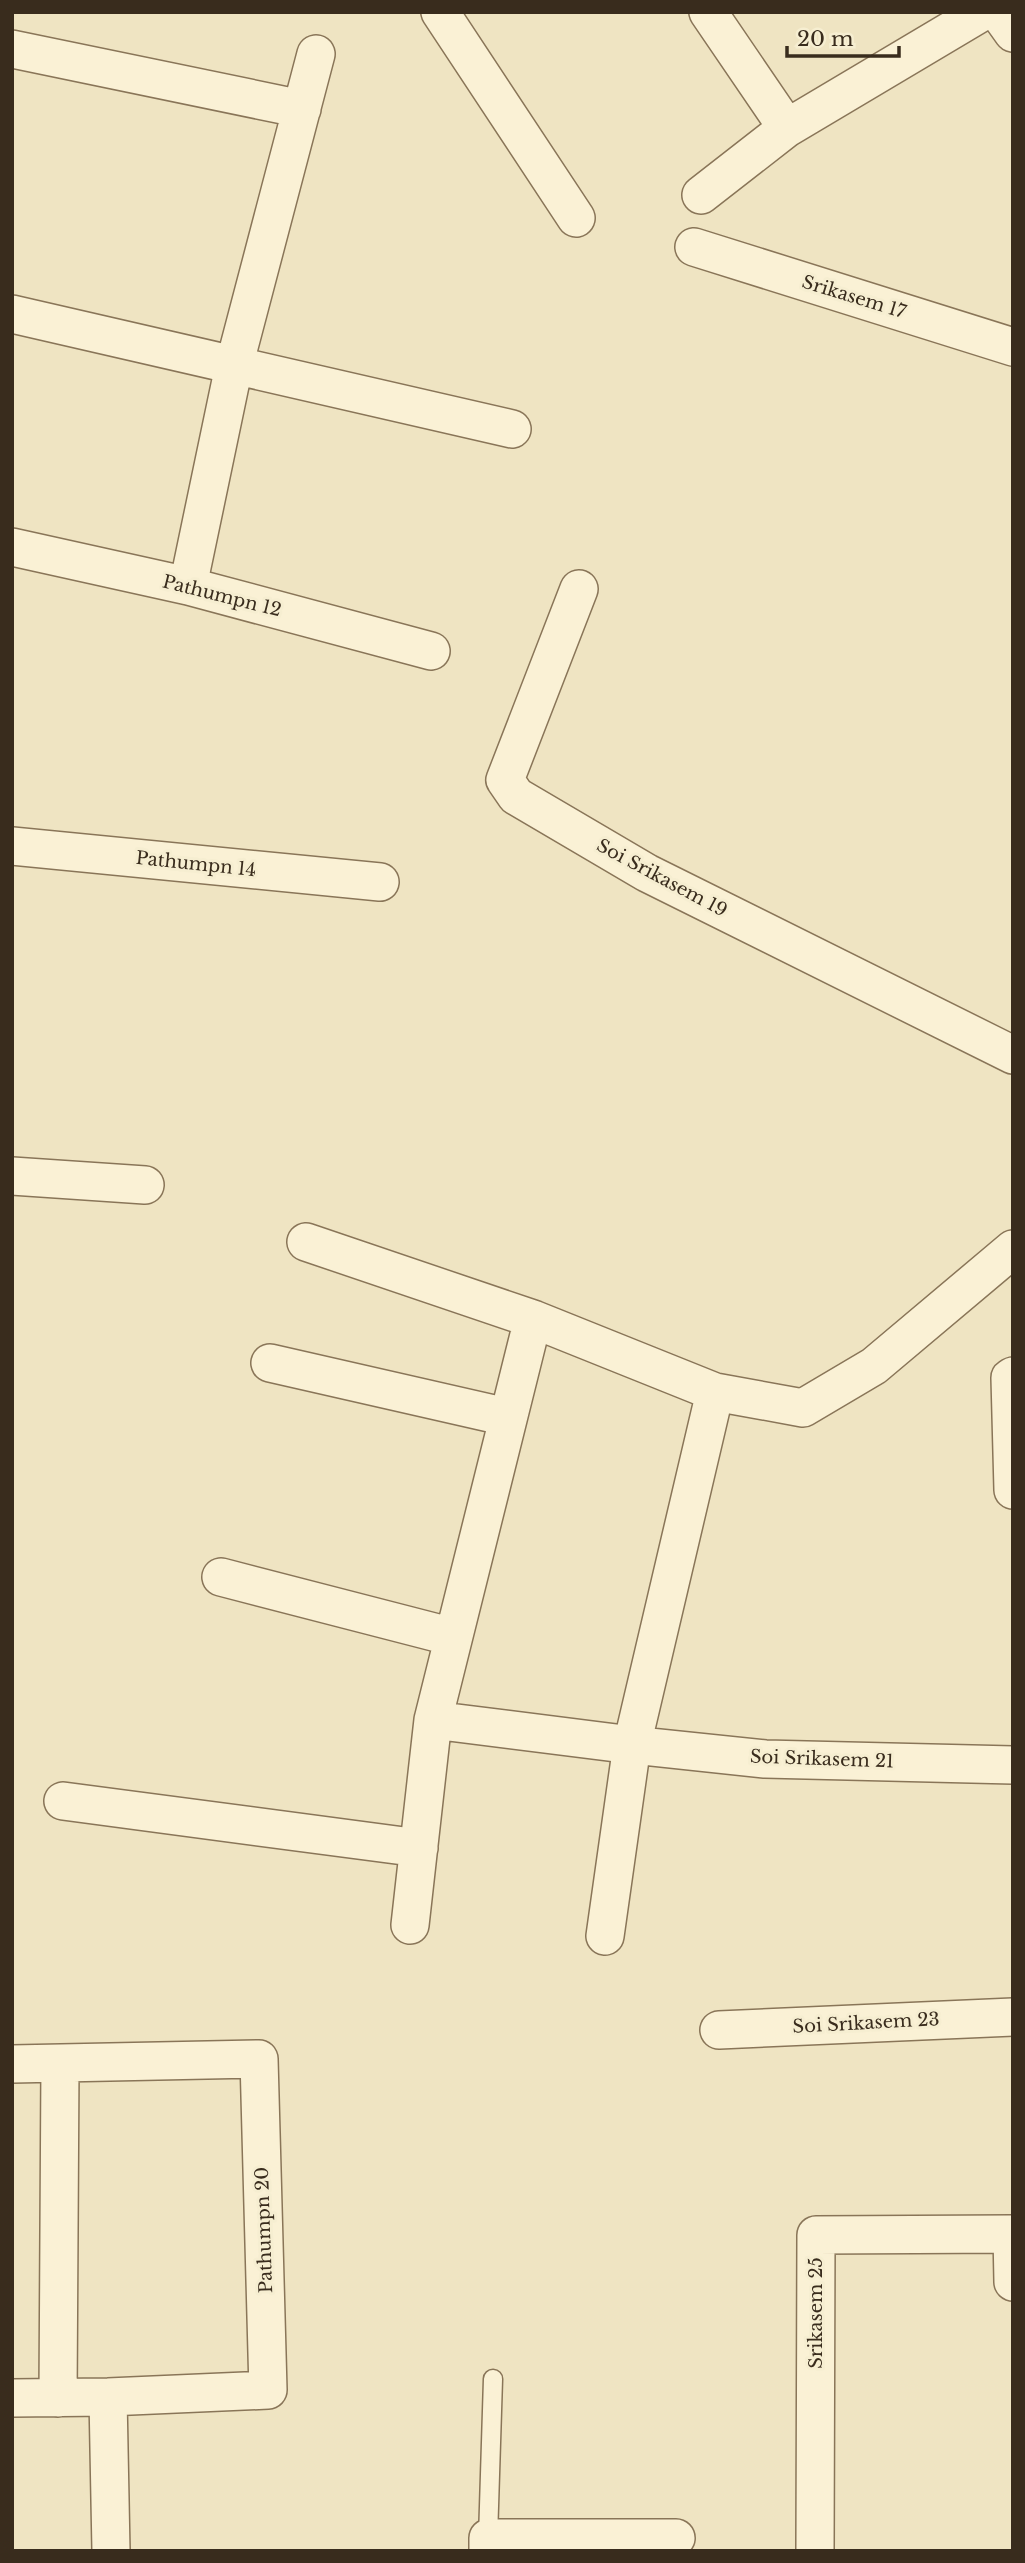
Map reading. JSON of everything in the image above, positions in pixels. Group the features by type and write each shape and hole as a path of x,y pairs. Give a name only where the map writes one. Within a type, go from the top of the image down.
{"street":[{"path":"440,12 576,218"},
{"path":"708,12 787,128"},
{"path":"701,195 787,128 982,12"},
{"path":"998,12 1013,33"},
{"path":"12,49 302,109"},
{"path":"188,586 234,366 316,54"},
{"name":"Srikasem 17","path":"694,247 1013,347"},
{"path":"12,314 512,429"},
{"name":"Pathumpn 12","path":"12,547 188,586 431,651"},
{"name":"Soi Srikasem 19","path":"579,589 505,780 516,796 647,873 1013,1055"},
{"name":"Pathumpn 14","path":"12,846 380,882"},
{"path":"12,1176 145,1185"},
{"path":"306,1242 533,1318 715,1392 803,1408 874,1366 1013,1249"},
{"path":"410,1925 433,1720 533,1318"},
{"path":"270,1363 507,1417"},
{"path":"1013,1376 1010,1378 1013,1490"},
{"path":"605,1936 632,1745 715,1392"},
{"path":"221,1577 453,1637"},
{"name":"Soi Srikasem 21","path":"433,1720 765,1759 1013,1765"},
{"path":"63,1801 419,1849"},
{"name":"Soi Srikasem 23","path":"719,2030 1013,2017"},
{"name":"Pathumpn 20","path":"12,2064 259,2059 268,2390 12,2398"},
{"path":"58,2398 61,2064"},
{"name":"Srikasem 25","path":"815,2551 816,2235 1012,2234 1013,2282"},
{"path":"108,2397 111,2551"},
{"path":"488,2544 676,2538"}],"lane":[{"path":"488,2544 494,2379"}]}
